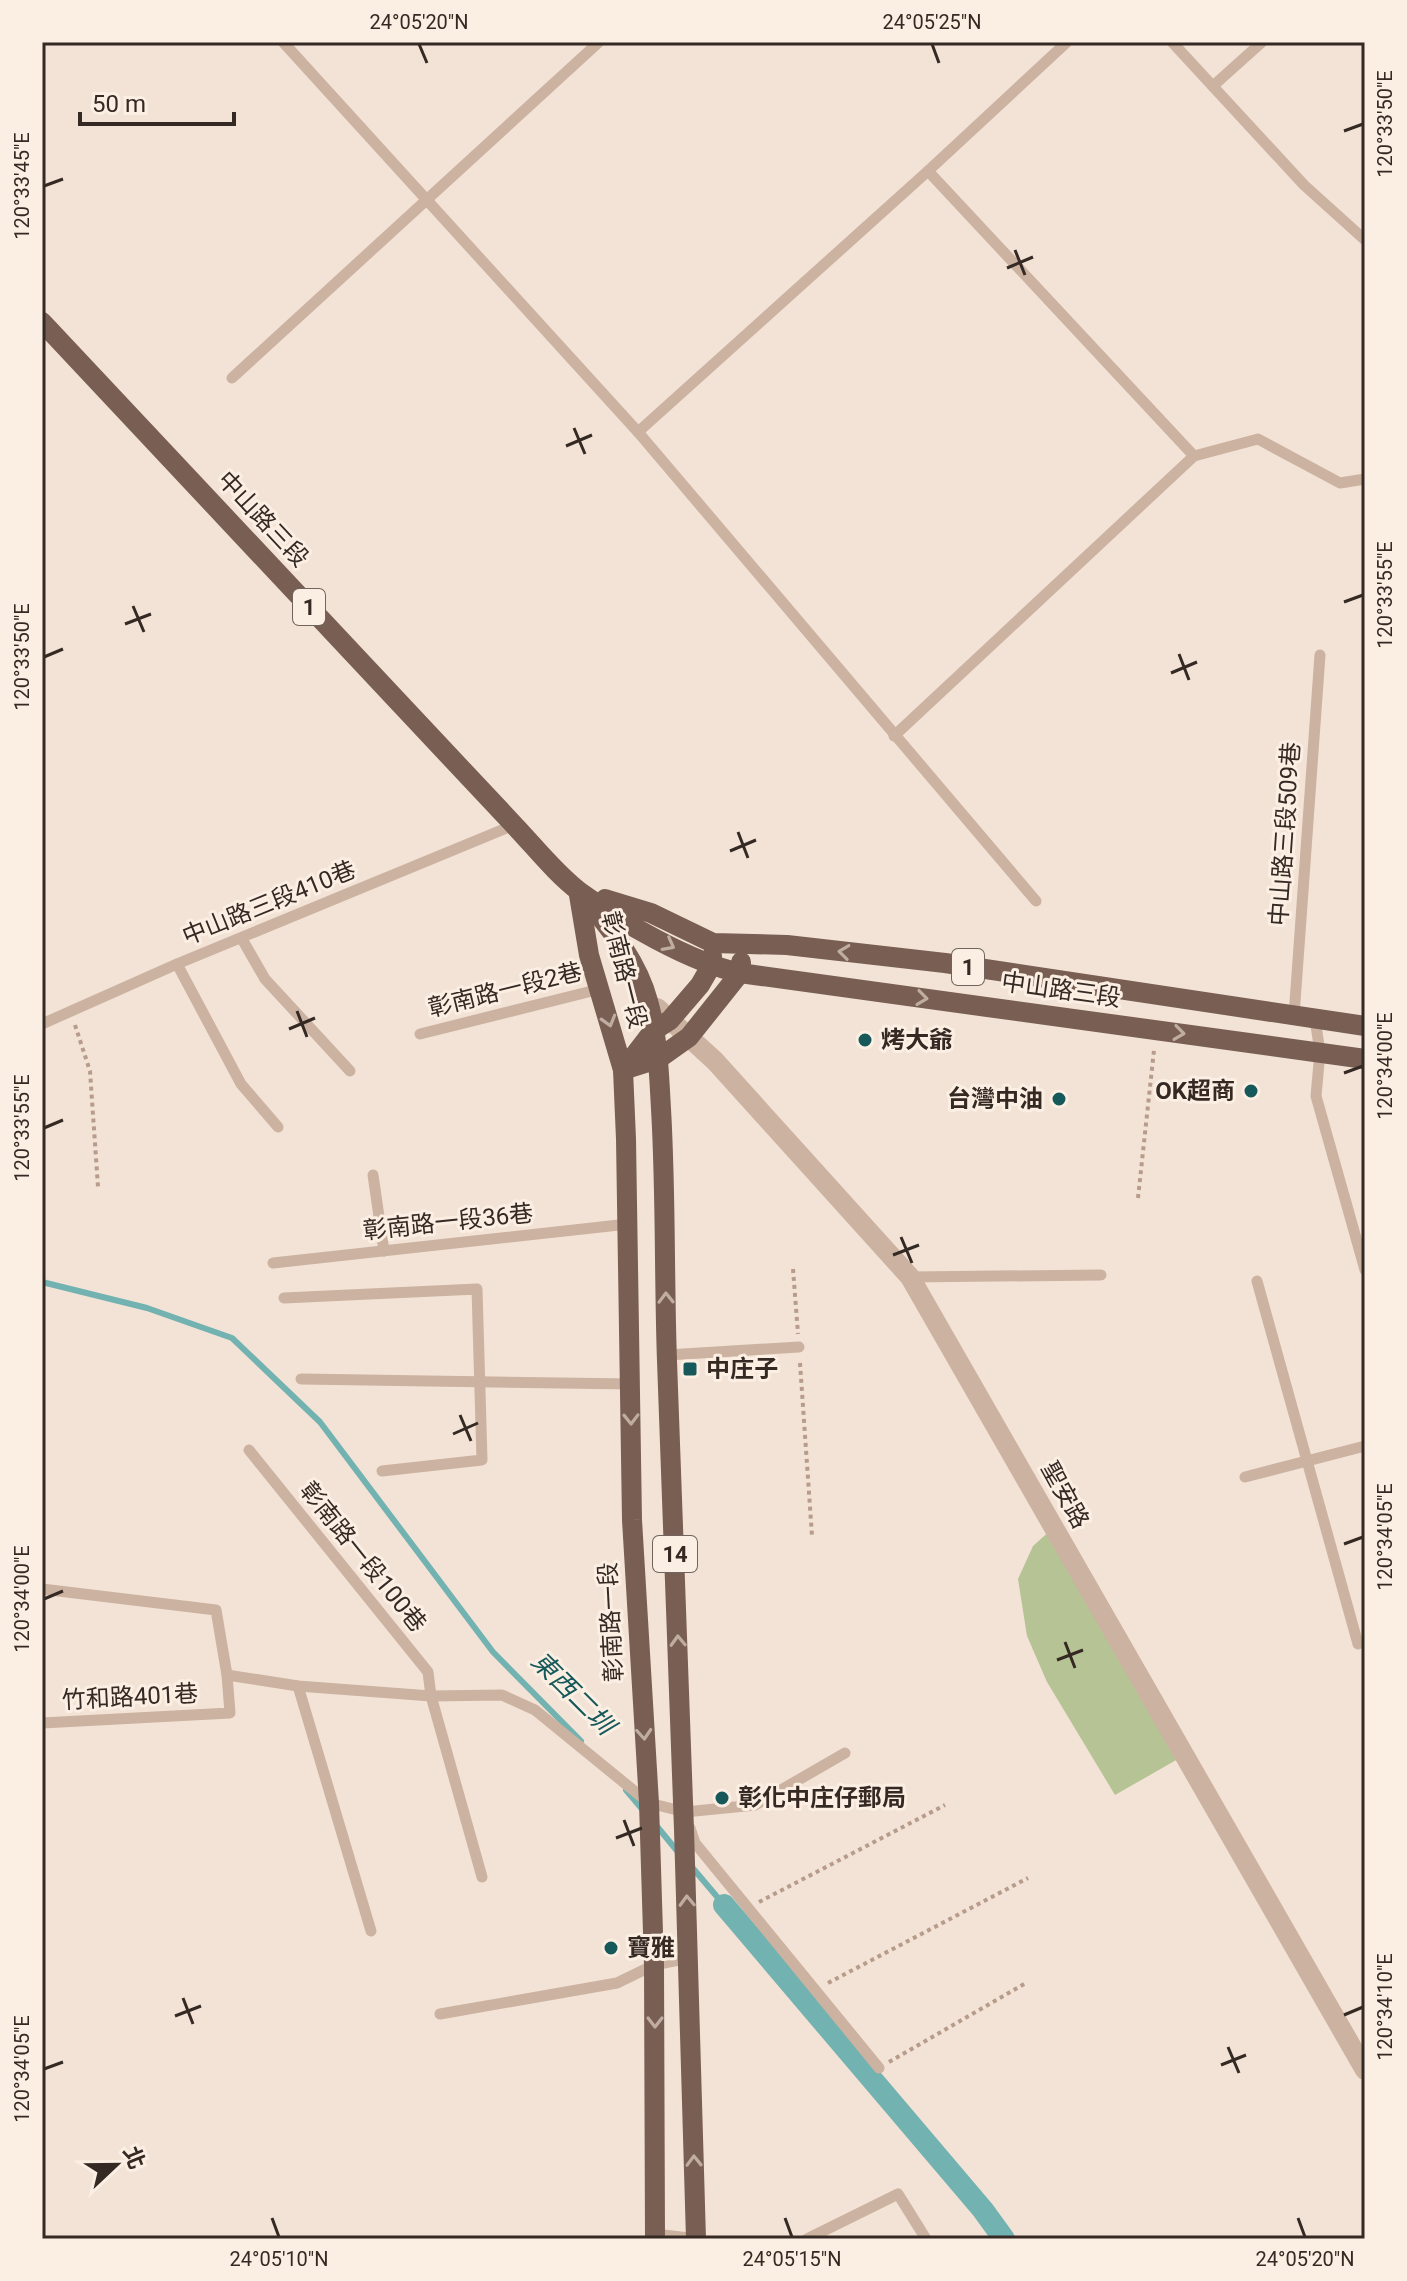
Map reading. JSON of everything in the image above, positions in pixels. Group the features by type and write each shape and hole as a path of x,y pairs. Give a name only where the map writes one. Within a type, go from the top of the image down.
{"main road":[{"name":"中山路三段","path":"42,322 578,891 644,931 711,966 740,973 1365,1059"},
{"name":"中山路三段","path":"578,891 651,913 713,943 787,945 945,963 1365,1026"},
{"name":"彰南路一段","path":"578,891 589,955 623,1070 635,1581 649,1803 654,1965 655,2236"},
{"name":"彰南路一段","path":"578,891 617,937 634,966 648,1000"},
{"path":"623,1070 700,985 711,966 713,943"},
{"path":"623,1070 658,1059 689,1037 740,973 742,945"},
{"name":"彰南路一段","path":"662,1025 658,1059 697,2239"}],"street":[{"name":"聖安路","path":"648,1000 662,1025 689,1037 715,1061 910,1277 1365,2070"}],"lane":[{"path":"283,42 638,432 1036,901"},
{"path":"232,378 599,42"},
{"path":"638,432 1067,42"},
{"path":"1172,42 1304,185 1365,240"},
{"path":"1213,86 1262,42"},
{"path":"928,171 1194,456"},
{"path":"894,736 1194,456 1258,439 1340,483 1365,479"},
{"name":"中山路三段509巷","path":"1320,655 1304,1017 1320,1052 1316,1096 1365,1270"},
{"name":"中山路三段410巷","path":"42,1024 177,964 514,825"},
{"path":"242,939 265,979 350,1071"},
{"path":"177,964 241,1084 278,1127"},
{"name":"彰南路一段2巷","path":"420,1034 600,989"},
{"path":"373,1175 384,1251"},
{"name":"彰南路一段36巷","path":"273,1263 628,1224"},
{"path":"910,1277 1101,1275"},
{"path":"1257,1281 1358,1644"},
{"path":"284,1298 477,1289 482,1460 382,1471"},
{"path":"667,1355 799,1347"},
{"path":"301,1379 631,1384"},
{"path":"1245,1477 1365,1446"},
{"name":"彰南路一段100巷","path":"249,1450 428,1672 431,1696 482,1877"},
{"path":"42,1589 216,1610 227,1675 298,1686 431,1696 502,1695 535,1710 649,1803 685,1812 755,1805 845,1753"},
{"name":"竹和路401巷","path":"42,1723 230,1713 227,1675"},
{"path":"298,1686 371,1931"},
{"path":"685,1812 695,1843 879,2068"},
{"path":"440,2014 617,1983 654,1965 689,1958"},
{"path":"807,2239 898,2194 926,2239"},
{"path":"655,2236 697,2239"}],"path":[{"path":"71,1011 90,1071 98,1187"},
{"path":"1138,1198 1156,1029"},
{"path":"793,1269 812,1536"},
{"path":"748,1908 945,1805"},
{"path":"815,1990 1028,1878"},
{"path":"879,2068 1026,1983"}],"green space":[{"path":"1053,1528 1185,1755 1115,1795 1047,1682 1027,1636 1018,1579 1033,1546"}],"waterway":[{"name":"東西二圳","path":"42,1282 147,1308 232,1338 320,1422 493,1652 581,1741"},
{"name":"東西二圳","path":"626,1790 642,1809"},
{"name":"東西二圳","path":"655,1824 678,1852"},
{"name":"東西二圳","path":"691,1866 724,1905"},
{"name":"東西二圳","path":"724,1905 983,2210 1004,2239"}],"place":[{"name":"烤大爺","path":"865,1040"},
{"name":"OK超商","path":"1251,1091"},
{"name":"台灣中油","path":"1059,1099"},
{"name":"中庄子","path":"690,1369"},
{"name":"彰化中庄仔郵局","path":"722,1798"},
{"name":"寶雅","path":"611,1948"}]}
